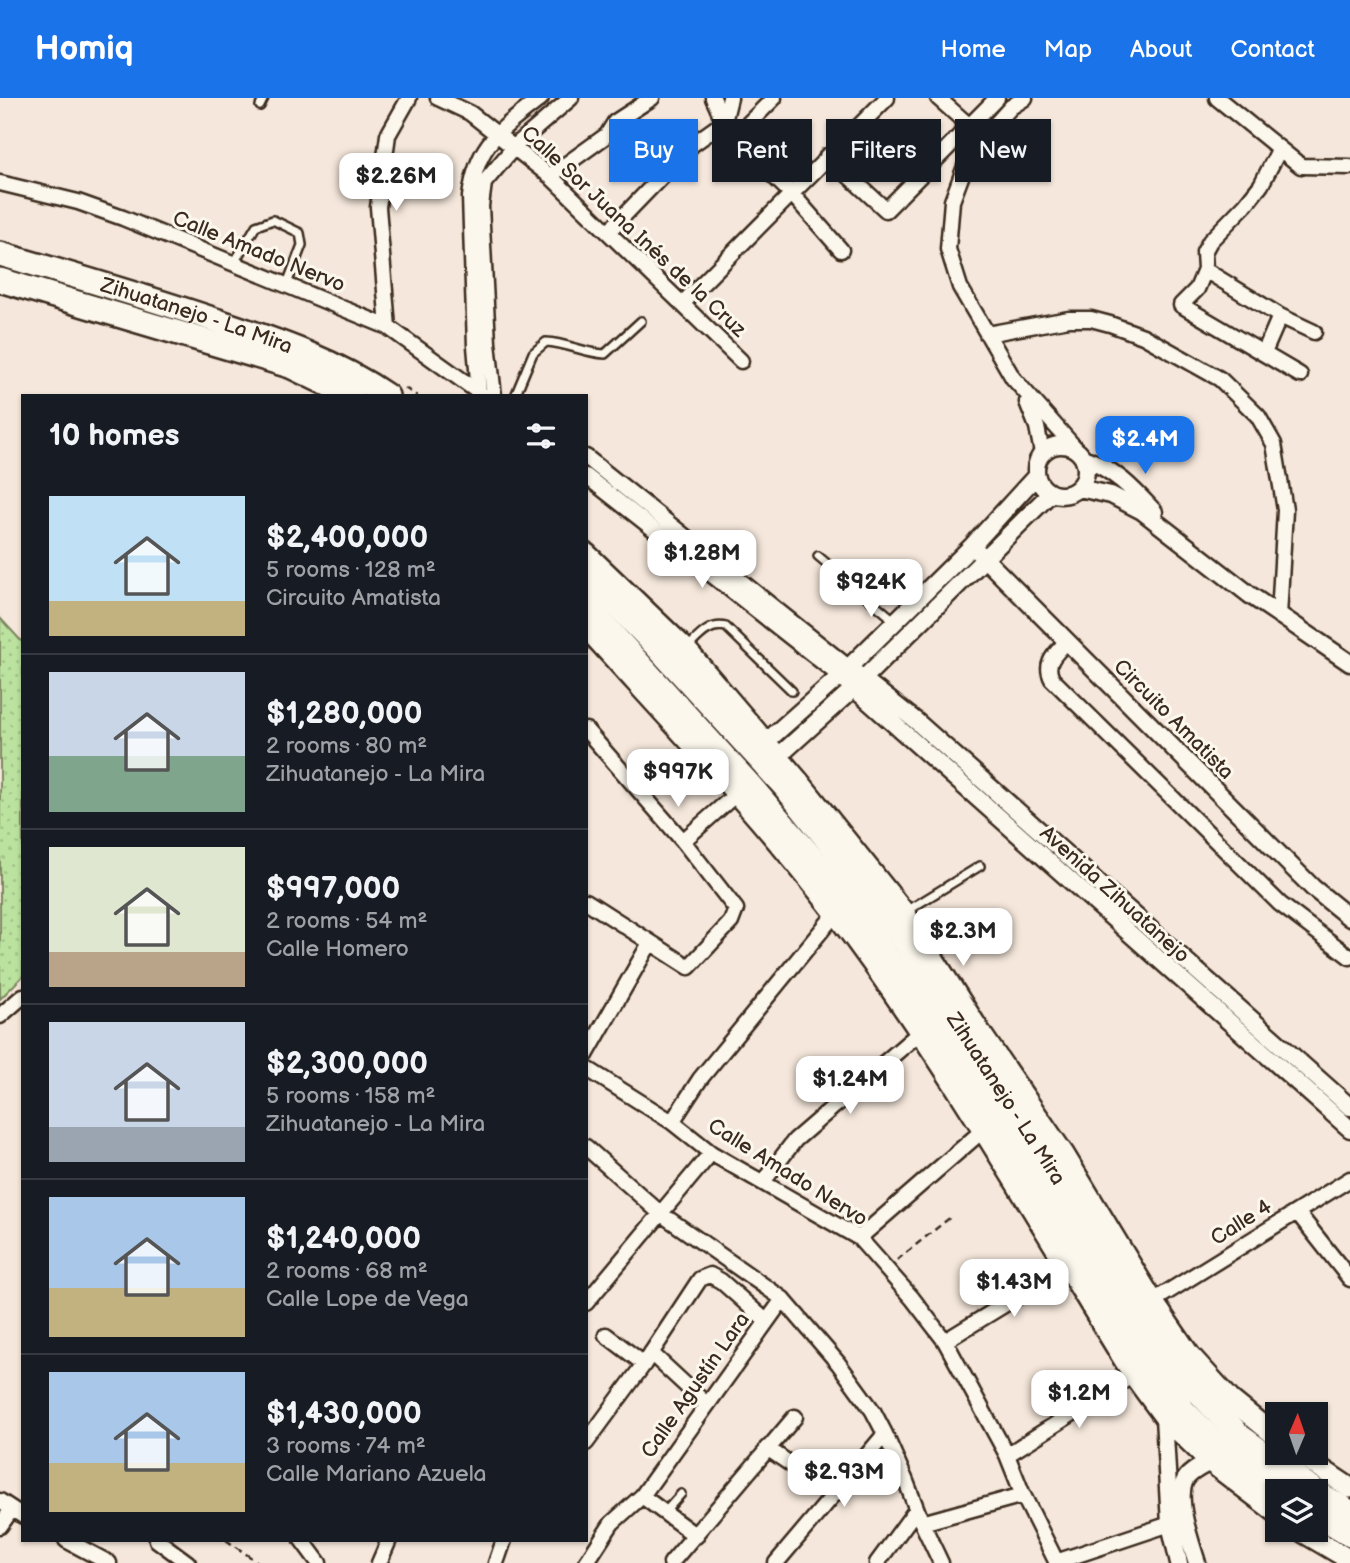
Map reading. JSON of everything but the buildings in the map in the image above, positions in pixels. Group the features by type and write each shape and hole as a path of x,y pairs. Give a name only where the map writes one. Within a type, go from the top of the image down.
{"highway":[{"name":"Zihuatanejo - La Mira","path":"0,254 260,335 313,355 383,394"},
{"name":"Zihuatanejo - La Mira","path":"0,280 290,366 348,394"},
{"name":"Zihuatanejo - La Mira","path":"588,576 765,755 905,942 1057,1159 1172,1364 1240,1436 1299,1479"},
{"name":"Zihuatanejo - La Mira","path":"588,607 735,781 847,898 935,1025 1139,1348 1184,1411 1216,1443 1265,1481"},
{"name":"Zihuatanejo - La Mira","path":"1328,1499 1350,1512"},
{"path":"1328,1521 1350,1534"}],"main road":[{"path":"588,555 686,649 765,755 799,781 905,913 1057,1159 1190,1355 1230,1399 1265,1427"},
{"path":"588,630 735,781 835,914 919,1033 1133,1375 1164,1417 1210,1462 1265,1504"},
{"path":"1316,1465 1350,1488"},
{"path":"1319,1542 1350,1560"}],"street":[{"path":"388,327 378,207 388,135 409,98"},
{"name":"Calle Sor Juana Inés de la Cruz","path":"438,98 470,113 550,176 741,361"},
{"path":"482,394 475,345 470,197 473,176 479,158 498,133 541,98"},
{"path":"494,394 488,343 481,206 485,183 515,146 570,98"},
{"path":"550,176 607,135 615,122 652,98"},
{"path":"713,98 723,119"},
{"path":"725,119 730,98"},
{"path":"753,119 774,98"},
{"path":"865,119 887,98"},
{"path":"938,98 961,119"},
{"path":"976,119 997,98"},
{"path":"1000,119 1011,107 1025,98"},
{"path":"1217,98 1301,166 1350,167"},
{"path":"608,232 693,144 712,131"},
{"path":"941,154 955,140"},
{"path":"1279,150 1253,195 1209,241 1204,252 1205,270 1197,289 1181,305 1300,374"},
{"path":"682,304 826,157"},
{"path":"780,182 841,250"},
{"path":"855,182 886,210 914,182"},
{"path":"959,182 952,201 948,249 960,287 1023,391 1079,454 1085,477 1079,488"},
{"name":"Calle Amado Nervo","path":"0,183 78,202 123,218 388,327 482,394"},
{"path":"1205,270 1280,317 1314,332"},
{"path":"1264,353 1280,317"},
{"path":"988,334 1069,319 1091,319 1143,336 1220,379 1258,416 1273,444 1285,510 1279,616"},
{"path":"1023,391 1037,427 1042,453"},
{"path":"1177,537 1117,475 1099,463 1064,444 1052,446 1042,453 1036,464 1036,476 1039,483 1051,493 1062,495 1079,488 1111,495 1142,511 1279,616 1350,663"},
{"path":"588,459 844,671"},
{"path":"765,755 844,671 972,546 1036,476"},
{"path":"588,478 844,671"},
{"path":"683,841 735,781 859,683 1051,493"},
{"name":"Circuito Amatista","path":"972,546 1313,888 1350,918"},
{"path":"1067,641 1049,661 1048,671 1052,679 1280,904 1350,957"},
{"name":"Avenida Zihuatanejo","path":"844,671 1350,1107"},
{"path":"588,732 683,841 736,909 731,922 689,967 588,902"},
{"name":"Avenida Zihuatanejo","path":"972,781 1045,860 1350,1129"},
{"path":"672,1122 699,1079 835,914"},
{"path":"588,1052 650,943"},
{"path":"0,1016 21,998"},
{"path":"763,1182 795,1140 919,1033"},
{"name":"Calle Amado Nervo","path":"588,1069 672,1122 711,1153 859,1238 945,1341 1007,1455 1056,1563"},
{"path":"859,1238 982,1131"},
{"path":"588,1149 660,1213 783,1299 838,1363 873,1411 885,1434 941,1563"},
{"path":"588,1301 711,1153"},
{"name":"Calle 4","path":"1153,1301 1350,1179"},
{"path":"1297,1212 1350,1279"},
{"path":"945,1341 1066,1267"},
{"path":"588,1441 700,1279 710,1275 721,1281 766,1321"},
{"name":"Calle Agustín Lara","path":"586,1563 612,1523 642,1496 783,1299"},
{"path":"606,1335 647,1358 706,1404"},
{"path":"1007,1455 1133,1375"},
{"path":"1164,1417 1170,1524 1179,1563"},
{"path":"671,1563 795,1418"},
{"path":"776,1563 885,1434"},
{"path":"767,1448 834,1494"},
{"path":"1197,1563 1187,1530 1183,1488 1184,1481 1194,1470 1210,1462"},
{"path":"877,1563 919,1517 1023,1495"},
{"path":"642,1496 696,1536"},
{"path":"0,1526 11,1509"},
{"path":"1056,1563 1170,1524"},
{"path":"70,1542 109,1563"},
{"path":"160,1542 188,1563"},
{"path":"303,1542 318,1563"},
{"path":"379,1563 388,1542"},
{"path":"496,1563 503,1542"}],"lane":[{"path":"260,106 264,98"},
{"path":"234,263 256,226 273,220 300,233 302,245 287,285"},
{"path":"515,394 533,353 546,342 566,343 588,353 605,354 641,321"},
{"path":"818,556 895,621"},
{"path":"686,649 710,627 726,627 792,691"},
{"path":"905,913 980,866"},
{"path":"664,1513 681,1494"}],"path":[{"path":"886,1269 952,1216"},
{"path":"229,1542 259,1563"}],"green space":[{"path":"0,618 21,641 21,978 0,999"}]}
